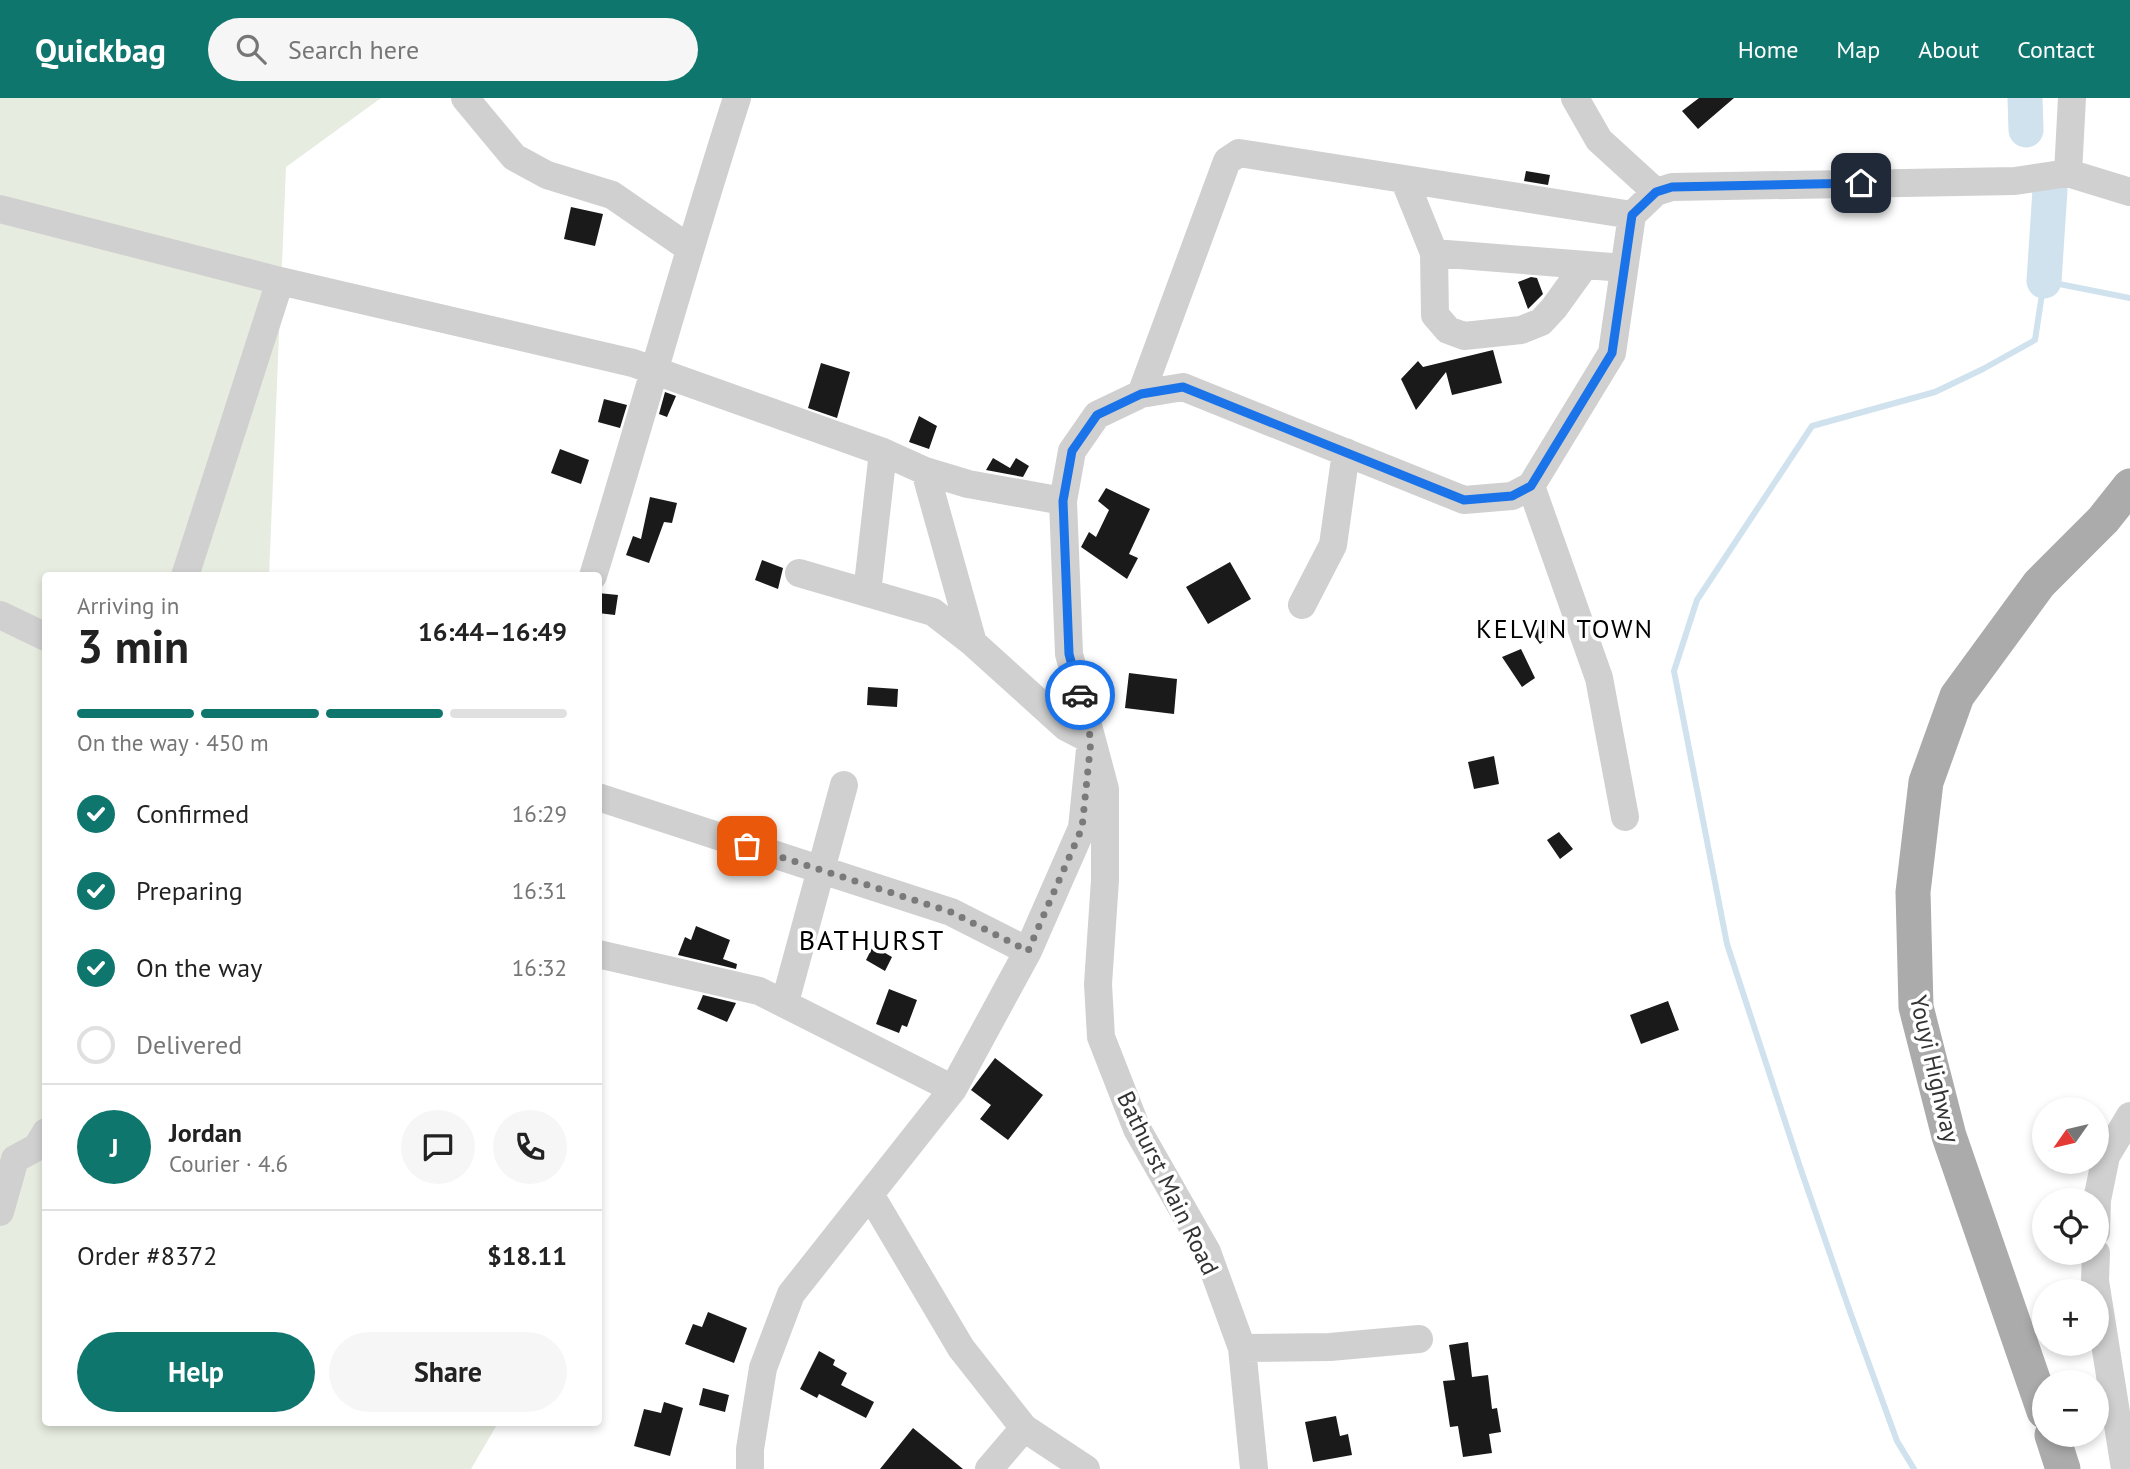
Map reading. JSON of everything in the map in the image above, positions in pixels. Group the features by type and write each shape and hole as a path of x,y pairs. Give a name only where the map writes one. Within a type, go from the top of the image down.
{"main road":[{"name":"Youyi Highway","path":"2032,1377 1948,1136 1916,1007 1913,892 1926,782 1957,696 2039,584 2103,520 2130,486"},
{"path":"2056,1447 2063,1469"}],"street":[{"path":"465,98 514,157 547,175 612,195 689,248"},
{"path":"594,572 656,370 689,248 737,98"},
{"path":"1575,98 1598,140 1656,192"},
{"path":"2068,173 2072,98"},
{"path":"1141,394 1227,161 1239,153 1632,215"},
{"path":"1625,817 1599,678 1531,486 1612,353 1632,215 1656,192 1672,187 2015,181 2068,173 2130,192"},
{"path":"1404,179 1434,253 1435,315 1448,330 1464,336 1521,330 1541,321 1554,308 1585,265"},
{"path":"0,209 280,281 633,363 883,452 925,471 968,484 1063,501"},
{"path":"1434,253 1624,268"},
{"path":"187,572 280,281"},
{"name":"Bathurst Main Road","path":"1254,1469 1242,1348 1208,1252 1137,1129 1101,1037 1098,984 1105,880 1105,789 1069,654 1063,501 1072,451 1097,415 1141,394 1183,387 1464,500 1512,496 1531,486"},
{"path":"867,593 883,452"},
{"path":"1302,604 1333,545 1346,452"},
{"path":"925,471 973,642"},
{"path":"750,1469 750,1449 763,1368 791,1294 953,1089 1028,951 1082,828 1091,740 1066,727 973,642 933,612 799,573"},
{"path":"0,615 42,635"},
{"path":"785,1002 844,785"},
{"path":"602,798 951,912 1028,951"},
{"path":"602,955 759,991 953,1089"},
{"path":"2099,1188 2106,1156 2130,1116"},
{"path":"0,1212 15,1159 37,1147 42,1139"},
{"path":"871,1196 961,1349 1024,1428 1086,1469"},
{"path":"2096,1265 2095,1281 2125,1469"},
{"path":"1242,1348 1330,1347 1419,1339"},
{"path":"989,1469 1024,1428"}],"shaded area":[{"path":"0,98 381,98 286,167 269,572 42,572 42,1426 496,1426 471,1469 0,1469"}],"building":[{"path":"1699,98 1734,98 1698,129 1682,111"},
{"path":"1526,171 1550,175 1548,185 1524,181"},
{"path":"571,207 603,214 595,246 564,239"},
{"path":"1531,277 1537,278 1543,294 1528,309 1518,282"},
{"path":"1493,350 1502,383 1452,395 1446,372 1416,410 1401,379 1418,361 1423,367"},
{"path":"821,363 850,372 837,418 808,408"},
{"path":"665,392 676,396 667,417 659,414"},
{"path":"604,399 627,405 620,428 598,422"},
{"path":"919,416 937,426 929,449 909,442"},
{"path":"560,449 589,460 581,484 551,473"},
{"path":"993,458 1010,468 1016,458 1029,466 1023,477 986,470"},
{"path":"1106,488 1150,509 1129,554 1138,558 1127,579 1081,547 1089,532 1096,537 1109,510 1098,501"},
{"path":"650,497 677,503 672,523 664,522 649,563 626,555 633,536 641,539"},
{"path":"762,560 783,568 778,589 755,580"},
{"path":"1230,562 1251,599 1208,624 1186,587"},
{"path":"602,593 618,595 615,615 602,613"},
{"path":"1546,618 1556,632 1540,644 1532,633"},
{"path":"1521,649 1535,678 1522,687 1502,657"},
{"path":"1129,673 1177,679 1174,714 1125,708"},
{"path":"868,687 898,689 897,707 867,705"},
{"path":"1494,756 1499,784 1474,789 1468,762"},
{"path":"1559,832 1573,849 1560,859 1547,840"},
{"path":"696,926 730,940 723,959 737,964 736,969 678,955 685,937 691,940"},
{"path":"873,946 892,957 885,971 866,960"},
{"path":"889,989 917,1000 907,1027 902,1025 899,1033 876,1024"},
{"path":"703,995 736,1003 727,1022 697,1009"},
{"path":"1668,1001 1679,1030 1641,1044 1630,1015"},
{"path":"995,1058 1043,1095 1008,1140 980,1119 991,1105 971,1090"},
{"path":"708,1312 747,1328 734,1363 685,1344 693,1324 702,1327"},
{"path":"1468,1342 1472,1377 1488,1375 1492,1409 1497,1408 1501,1432 1489,1434 1492,1453 1463,1457 1458,1426 1450,1427 1443,1381 1455,1380 1449,1345"},
{"path":"819,1351 835,1360 833,1365 847,1373 841,1385 874,1402 866,1418 819,1394 817,1398 800,1389"},
{"path":"703,1388 729,1395 725,1412 699,1405"},
{"path":"664,1402 683,1408 670,1456 634,1446 644,1409 661,1413"},
{"path":"1336,1416 1340,1436 1348,1434 1352,1455 1313,1462 1305,1422"},
{"path":"913,1428 963,1469 880,1469"}],"waterway":[{"path":"2025,98 2026,130"},
{"path":"2044,281 2050,190"},
{"path":"1914,1469 1897,1441 1849,1309 1727,944 1674,671 1697,600 1812,426 1935,392 2035,340 2044,281 2130,298"}],"way so far":[{"path":"747,846 951,912 1028,951 1082,828 1091,740 1080,695"}],"district":[{"name":"KELVIN TOWN","path":"1565,628"},
{"name":"BATHURST","path":"872,939"}],"route":[{"path":"1080,695 1069,654 1063,501 1072,451 1097,415 1141,394 1183,387 1464,500 1512,496 1531,486 1612,353 1632,215 1656,192 1672,187 1861,183"}]}
